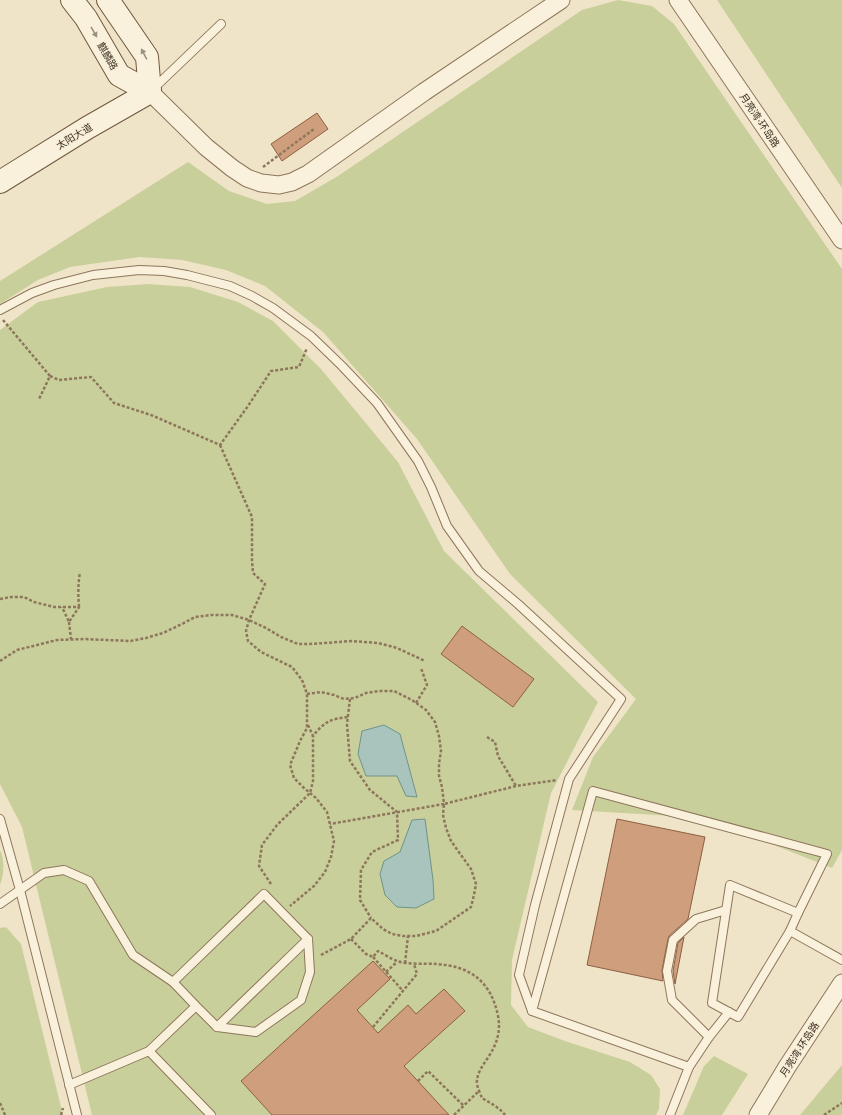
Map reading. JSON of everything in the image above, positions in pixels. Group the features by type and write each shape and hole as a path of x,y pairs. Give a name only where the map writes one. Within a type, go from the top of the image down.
{"main road":[{"name":"麒麟路","path":"72,0 86,18 118,75 150,92"},
{"path":"108,0 147,58 150,92"},
{"name":"太阳大道","path":"0,182 87,128 150,92"}],"street":[{"path":"150,92 206,147 232,168 247,178 261,183 279,185 292,182 308,174 424,92 561,0"},
{"name":"月亮湾·环岛路","path":"678,0 842,240"},
{"name":"月亮湾·环岛路","path":"758,1115 842,983"}],"lane":[{"path":"150,92 221,24"},
{"path":"0,310 32,293 54,285 93,275 139,270 164,271 199,278 236,288 273,308 311,336 360,384 377,403 418,461 428,480 447,526 480,571 524,609 621,699 570,779 535,905 519,975 532,1011"},
{"path":"532,1011 593,791 827,854 790,931 738,1017 712,1002 730,885 798,913"},
{"path":"0,819 20,890 77,1115"},
{"path":"0,904 44,873 64,870 89,882 133,955 173,982 217,1027 256,1032 301,1000 310,972 308,939 264,894 173,982"},
{"path":"709,1037 672,1000 667,971 673,940 696,919 726,910"},
{"path":"790,931 842,960"},
{"path":"217,1027 308,939"},
{"path":"69,1085 149,1051 196,1006"},
{"path":"532,1011 689,1067"},
{"path":"670,1115 689,1067 709,1037 729,1012"},
{"path":"149,1051 211,1115"}],"path":[{"path":"247,178 314,129"},
{"path":"0,317 50,376 59,380 91,377 114,403 151,415 220,444 252,517 253,573 265,584 249,620 246,631 248,641 261,652 292,667 302,680 307,694 307,728 290,765 294,778 316,798 327,812 334,841 331,857 325,872 314,886 282,912"},
{"path":"220,444 271,371 299,367 311,336"},
{"path":"38,399 50,376"},
{"path":"69,622 79,607 77,594 80,572"},
{"path":"0,599 24,597 34,602 54,607 79,607"},
{"path":"62,607 69,622 71,639"},
{"path":"0,661 18,650 57,640 130,641 163,633 195,617 232,616 249,620 298,644 352,641 378,643 397,648 425,661"},
{"path":"416,703 428,685 421,668"},
{"path":"307,694 321,692 344,699 350,699 372,692 394,691 426,710 435,722 441,751 439,776 442,787 444,804 443,815 446,828 451,841 471,869 476,884 471,907 436,931 416,936 392,934 383,929 371,918 360,900 361,870 372,852 398,840 397,812 370,790 350,761 347,724 350,699"},
{"path":"313,736 320,726 333,718 348,716"},
{"path":"271,884 259,866 262,845 277,825 310,793 313,782 313,736 307,724"},
{"path":"487,736 495,742 498,756 516,786"},
{"path":"330,824 444,804 516,786 570,779"},
{"path":"310,961 351,939 371,918"},
{"path":"405,962 408,936"},
{"path":"351,939 366,954 373,957 403,991"},
{"path":"373,957 378,951 398,962 456,966 468,971 481,980 496,1006 500,1024 497,1041 480,1068 477,1081 482,1098 495,1106 505,1115"},
{"path":"386,972 398,962"},
{"path":"373,1027 417,974 414,964"},
{"path":"418,1081 428,1071 464,1106"},
{"path":"454,1115 480,1091"},
{"path":"0,1103 4,1115"},
{"path":"824,1115 842,1103"}],"green space":[{"path":"618,0 652,6 674,24 842,269 842,850 832,868 706,818 572,810 593,757 636,699 510,574 417,439 323,332 265,286 226,270 182,260 140,257 70,267 38,280 0,304 0,281 188,162 229,191 267,204 295,201 338,176 582,10"},
{"path":"717,0 842,0 842,188"},
{"path":"148,284 190,287 238,302 273,321 321,369 398,462 444,551 598,702 551,793 512,960 511,1005 528,1027 565,1041 630,1062 651,1075 660,1089 659,1109 656,1115 92,1115 22,827 0,784 0,330 38,302 107,287"},
{"path":"0,850 3,858 3,868 0,885"},
{"path":"6,927 21,944 63,1115 0,1115 0,928"},
{"path":"714,1056 748,1074 722,1115 683,1115 704,1066"},
{"path":"842,1065 842,1115 800,1115"}],"water":[{"path":"384,725 400,734 417,797 406,796 397,776 366,776 358,754 362,731"},
{"path":"425,819 434,899 416,908 397,907 385,895 380,874 384,861 400,852 412,820"}],"building":[{"path":"317,113 328,129 282,161 271,144"},
{"path":"462,626 534,679 513,707 441,654"},
{"path":"617,819 705,837 688,919 669,936 668,939 662,970 663,981 587,965"},
{"path":"684,937 675,984 673,971 678,943"},
{"path":"373,961 390,979 357,1010 378,1033 408,1005 416,1014 444,989 465,1011 404,1066 449,1115 272,1115 241,1081"}]}
